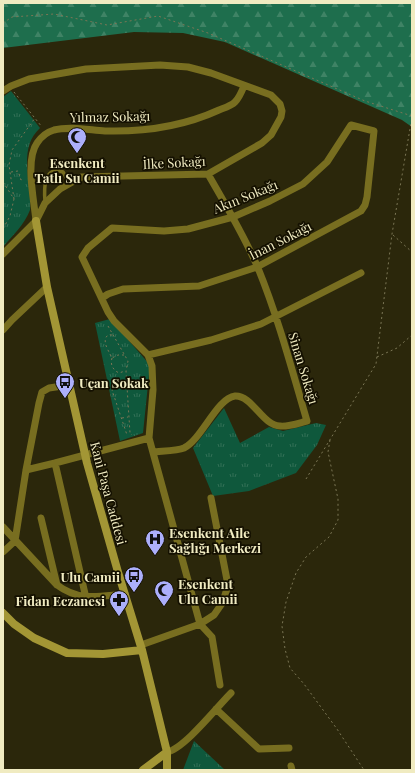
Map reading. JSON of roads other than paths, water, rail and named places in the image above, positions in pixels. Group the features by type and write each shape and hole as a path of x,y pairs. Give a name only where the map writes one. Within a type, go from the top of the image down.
{"street":[{"path":"3,91 28,79 86,69 160,65 188,67 210,73 244,86"},
{"name":"Yılmaz Sokağı","path":"36,221 30,177 36,144 47,133 54,130 69,129 106,131 145,130 174,124 208,115 231,105 237,100 244,86"},
{"name":"İlke Sokağı","path":"3,254 36,221 45,203 60,189 81,177 208,174 262,143 270,135 281,117 282,111 276,99 271,95 244,86"},
{"name":"Akın Sokağı","path":"102,298 82,257 88,248 112,228 164,231 188,229 233,217 270,201 303,184 327,162 351,125"},
{"name":"İnan Sokağı","path":"102,298 108,294 123,289 199,286 257,267 361,211 365,205 374,131 351,125"},
{"name":"Sinan Sokağı","path":"153,452 183,448 193,441 226,399 234,396 243,397 271,423 279,426 307,421 276,317 257,267 233,217 208,174"},
{"name":"Kani Paşa Caddesi","path":"36,221 47,287 69,385 86,455 125,594 142,647 167,752 167,770"},
{"path":"148,355 211,340 261,324 362,273"},
{"path":"3,330 47,287"},
{"path":"102,298 114,321 148,355 152,366 152,390 148,438 200,624 212,637 220,685"},
{"path":"3,552 15,541 26,470 42,392 49,388 69,385"},
{"path":"26,470 148,438"},
{"path":"55,463 86,598"},
{"path":"3,613 14,624 34,638 67,653 103,654 142,647 200,624 214,615 223,602 228,585 211,498"},
{"path":"41,518 57,585"},
{"path":"3,527 57,585 66,592 86,598 125,594"},
{"path":"143,770 167,752 179,747 231,693"},
{"path":"216,709 259,749 289,748"}],"lane":[{"path":"45,203 44,184 50,174 58,170 63,172 70,184"}],"place":[{"name":"Esenkent Tatlı Su Camii","path":"77,154"},
{"name":"Uçan Sokak","path":"65,399"},
{"name":"Esenkent Aile Sağlığı Merkezi","path":"155,556"},
{"name":"Ulu Camii","path":"134,593"},
{"name":"Esenkent Ulu Camii","path":"164,607"},
{"name":"Fidan Eczanesi","path":"119,617"}]}
